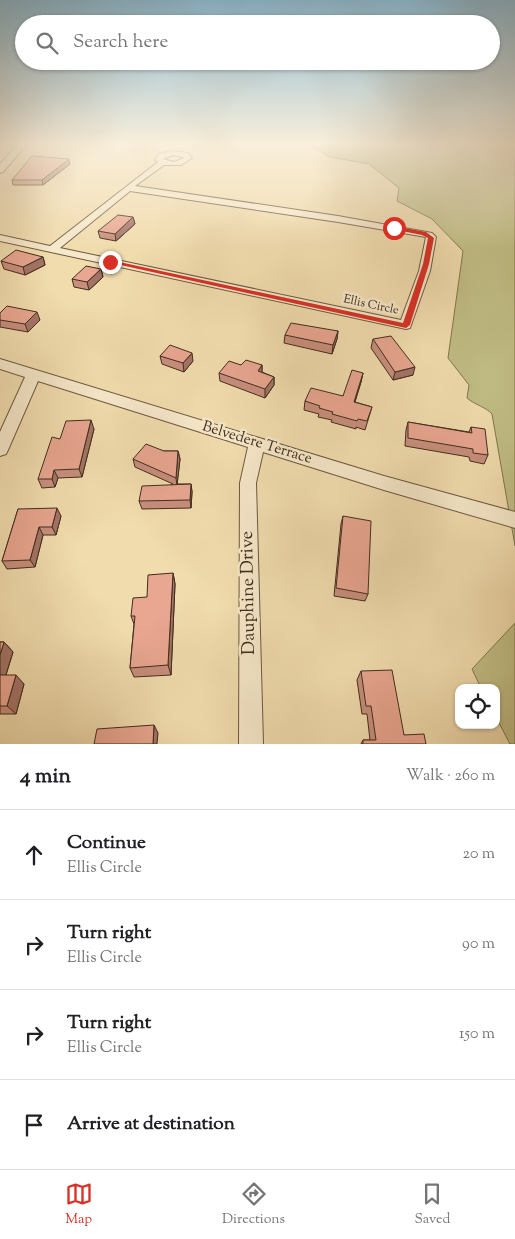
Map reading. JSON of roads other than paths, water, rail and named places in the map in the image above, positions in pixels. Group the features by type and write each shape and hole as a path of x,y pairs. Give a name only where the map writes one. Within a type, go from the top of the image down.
{"street":[{"path":"52,248 140,179"},
{"name":"Ellis Circle","path":"0,238 406,325 426,264 431,238 429,235 338,219 129,188"},
{"name":"Belvedere Terrace","path":"0,364 384,483 515,520"},
{"path":"0,450 32,375"},
{"name":"Dauphine Drive","path":"251,744 248,483 257,443"}]}
